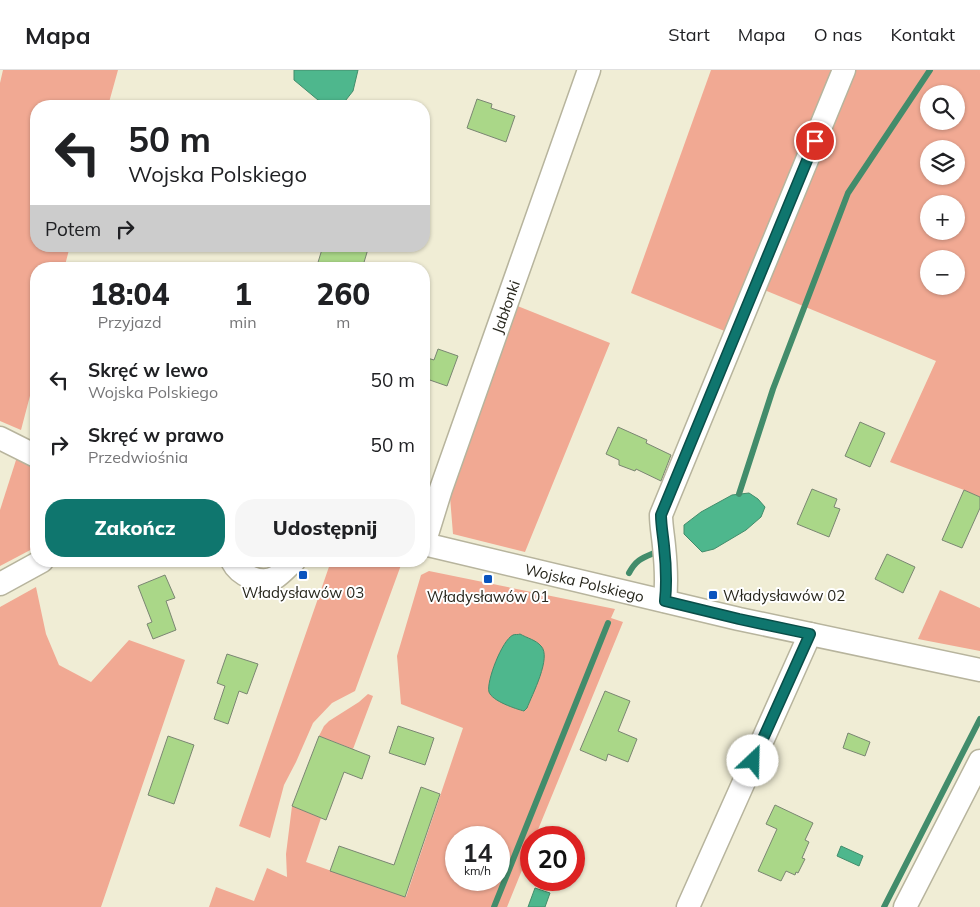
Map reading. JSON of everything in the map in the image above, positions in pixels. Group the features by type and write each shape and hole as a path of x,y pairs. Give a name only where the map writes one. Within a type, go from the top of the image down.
{"street":[{"name":"Jabłonki","path":"430,525 589,70"},
{"path":"665,601 666,576 661,515 844,70"},
{"path":"0,438 30,453"},
{"name":"Wojska Polskiego","path":"430,545 739,619 980,670"},
{"path":"0,584 31,567"},
{"path":"236,567 248,576 266,580 277,577 288,567"},
{"path":"688,907 810,634"},
{"path":"905,907 980,761"}],"shaded area":[{"path":"3,70 118,70 110,100 30,100 30,252 68,252 66,262 30,262 30,396 21,430 0,421 0,83"},
{"path":"294,70 358,70 353,91 346,100 318,100 294,80"},
{"path":"711,70 836,70 727,332 631,293"},
{"path":"852,70 980,70 980,497 890,462 936,361 762,289"},
{"path":"515,305 610,343 525,552 453,534 450,497 448,496"},
{"path":"17,457 30,466 30,550 0,566 0,510"},
{"path":"749,493 765,507 761,517 746,530 714,549 702,552 684,534 684,525 701,512 732,495"},
{"path":"329,567 400,567 355,691 332,703 313,723 284,785 270,838 239,826"},
{"path":"429,571 615,609 611,618 623,622 540,826 520,826 520,875 507,907 209,907 216,887 254,901 267,868 287,877 286,854 292,806 321,818 306,862 406,897 463,728 401,704 397,656 421,575"},
{"path":"36,587 46,634 59,665 91,682 129,640 185,660 101,907 0,907 0,607"},
{"path":"940,590 980,608 980,651 918,639"},
{"path":"520,634 539,644 544,651 543,667 537,686 524,711 505,704 489,692 490,680 504,645 513,635"},
{"path":"368,694 373,696 353,749 319,736 329,721"},
{"path":"841,846 863,856 859,866 837,856"},
{"path":"534,891 550,893 545,907 528,907"}],"building":[{"path":"477,99 492,104 491,108 515,116 506,142 467,128"},
{"path":"321,252 367,252 364,262 318,262"},
{"path":"438,349 458,356 447,386 430,380 430,359 434,360"},
{"path":"860,422 885,433 870,467 845,456"},
{"path":"618,427 647,440 646,443 671,455 661,481 636,469 635,471 619,465 619,460 606,454"},
{"path":"812,489 837,499 834,507 840,509 829,537 797,524"},
{"path":"964,490 980,497 980,508 962,548 942,540"},
{"path":"887,554 915,567 903,593 875,579"},
{"path":"165,575 175,598 166,601 176,630 153,639 147,624 152,622 138,586"},
{"path":"227,654 258,664 247,694 239,691 228,724 214,719 225,686 217,683"},
{"path":"605,691 630,701 618,731 637,739 628,762 608,754 606,761 580,750"},
{"path":"398,726 434,738 425,765 389,753"},
{"path":"848,733 870,742 865,756 843,748"},
{"path":"168,736 194,745 174,804 148,795"},
{"path":"319,736 370,756 362,779 344,772 326,820 292,806"},
{"path":"421,787 440,794 405,897 330,871 339,846 394,865"},
{"path":"775,805 813,823 805,840 809,842 802,858 805,859 798,873 796,872 795,875 786,871 781,881 758,871 777,829 766,824"}],"waterway":[{"path":"739,494 773,389 848,193 930,70"},
{"path":"629,573 640,560 654,553"},
{"path":"494,907 608,623"},
{"path":"884,907 980,719"}],"place":[{"name":"Władysławów 03","path":"303,575"},
{"name":"Władysławów 01","path":"488,579"},
{"name":"Władysławów 02","path":"713,595"}],"route":[{"path":"753,761 810,634 665,601 667,585 661,515 815,141"}]}
